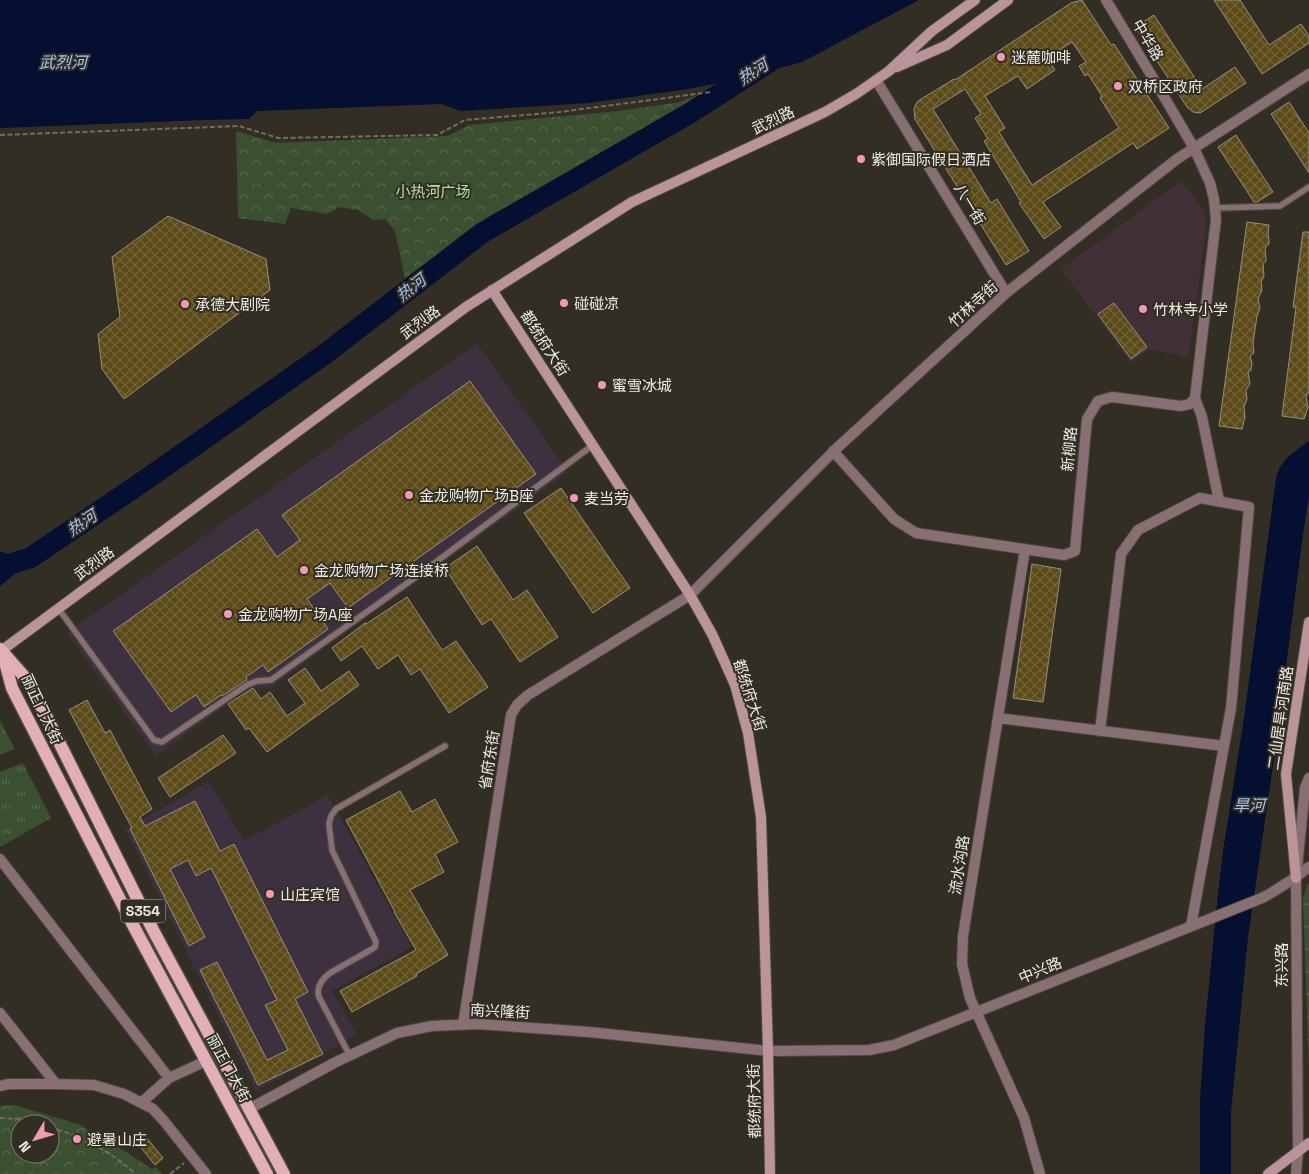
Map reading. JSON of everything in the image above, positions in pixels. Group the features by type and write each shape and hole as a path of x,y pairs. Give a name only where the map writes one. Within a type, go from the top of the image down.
{"main road":[{"name":"武烈路","path":"0,650 466,307 632,202 825,112 856,94 889,71 932,31 975,0"},
{"name":"武烈路","path":"889,71 947,45 1008,0"},
{"name":"都统府大街","path":"492,290 690,595 712,634 735,685 748,733 761,817 770,1174"},
{"name":"二仙居旱河南路","path":"1296,878 1286,774 1309,622"},
{"name":"丽正门大街","path":"0,650 12,688 134,927 267,1174"},
{"name":"丽正门大街","path":"0,650 29,682 153,930 284,1174"},
{"path":"1268,1174 1309,1143"}],"street":[{"name":"中华路","path":"1106,0 1194,148"},
{"name":"竹林寺街","path":"690,595 833,451 1006,293 1177,159 1309,74"},
{"name":"八一街","path":"876,80 1006,293"},
{"path":"1194,148 1210,183 1216,219 1195,398 1202,418 1219,502"},
{"name":"新柳路","path":"833,451 894,519 916,533 1064,556 1075,551 1087,418 1098,401 1112,397 1181,406 1190,404 1195,398"},
{"path":"1100,731 1121,554 1138,530 1200,498 1249,507 1231,708 1191,926"},
{"name":"流水沟路","path":"1025,549 963,936 962,964 970,998 1024,1118 1040,1174"},
{"name":"省府东街","path":"462,1025 511,715 517,705 528,695 690,595"},
{"path":"998,718 1224,746"},
{"name":"东兴路","path":"1296,1174 1298,1152 1296,878 1305,788 1309,778"},
{"path":"0,860 169,1078"},
{"name":"中兴路","path":"768,1051 869,1050 894,1045 1262,898 1296,878 1309,867"},
{"path":"0,1013 56,1084"},
{"name":"南兴隆街","path":"249,1110 397,1033 432,1026 477,1024 589,1032 768,1051"},
{"path":"141,1103 169,1078 206,1060"},
{"path":"0,1086 8,1084 94,1085 124,1094 153,1109 206,1174"}],"lane":[{"path":"1215,208 1280,206 1309,188"},
{"path":"58,608 154,740 162,742 247,685 257,681 271,680 413,579 593,445"},
{"path":"350,1056 318,997 317,991 324,977 375,947 376,942 332,850 329,824 331,816 336,810 445,746"}],"path":[{"path":"0,134 239,126 278,138 437,135 465,120 560,112 711,92"},
{"path":"60,1130 85,1140 126,1164 135,1174"},
{"path":"170,1174 192,1156"}],"shaded area":[{"name":"竹林寺小学","path":"1181,181 1204,210 1205,219 1205,235 1188,358 1150,349 1131,363 1061,269"},
{"path":"477,343 568,472 270,688 250,687 156,756 67,633"},
{"name":"山庄宾馆","path":"209,782 244,841 328,795 411,947 332,991 357,1035 256,1091 125,829"}],"green space":[{"name":"小热河广场","path":"739,79 491,215 405,278 395,231 385,219 374,220 358,210 339,207 327,214 291,208 285,224 238,218 236,131 276,143 448,136 469,125 619,111 680,102"},
{"path":"0,721 15,749 0,755"},
{"path":"23,763 51,818 0,847 0,772"},
{"path":"1309,883 1309,1068 1303,899"},
{"name":"避暑山庄","path":"14,1105 44,1114 10,1114 10,1164 60,1164 60,1119 78,1124 152,1169 156,1167 162,1174 0,1174 0,1106"}],"water":[{"name":"武烈河","path":"0,0 919,0 802,62 739,79 688,89 588,103 461,111 442,104 257,111 249,119 0,128"},
{"name":"旱河","path":"1309,441 1309,497 1248,937 1231,1112 1231,1174 1200,1174 1200,1099 1218,894 1276,478 1278,471 1285,461"},
{"path":"0,551 15,557 26,565 0,586"}],"building":[{"path":"1082,0 1111,45 1114,44 1169,128 1137,149 1133,143 1043,202 1061,227 1044,239 1019,203 1021,202 984,141 988,139 975,118 981,114 965,89 933,109 991,203 997,199 1029,251 1006,265 915,119 914,110 918,101 955,80 1071,3","holes":["1072,42 1086,62 1079,66 1085,76 1088,74 1102,96 1100,98 1119,128 1032,185 999,132 1005,128 985,96 1018,76 1027,89 1055,70 1047,58"]},
{"path":"1214,0 1240,0 1269,45 1301,24 1309,36 1309,43 1262,74"},
{"path":"1154,15 1202,89 1235,67 1246,83 1200,113 1193,112 1187,107 1135,27"},
{"path":"1289,102 1309,133 1309,173 1271,114"},
{"path":"1236,135 1273,192 1257,202 1254,202 1218,147"},
{"name":"承德大剧院","path":"168,216 266,259 270,290 124,399 102,369 98,334 120,317 112,257"},
{"path":"1247,222 1269,225 1269,244 1265,248 1266,261 1263,264 1262,290 1258,299 1260,308 1253,343 1254,353 1250,356 1252,363 1251,370 1248,372 1250,384 1246,390 1247,399 1244,407 1245,417 1242,429 1219,426"},
{"path":"1303,232 1309,232 1309,392 1306,397 1308,407 1304,419 1282,416 1296,307 1293,307"},
{"path":"1114,303 1147,347 1131,359 1098,314"},
{"path":"470,381 536,474 348,608 330,583 307,599 328,629 268,672 263,665 246,677 247,680 204,707 196,695 171,712 113,631 257,529 277,557 300,540 282,515"},
{"path":"561,488 630,588 593,613 524,513"},
{"path":"477,546 513,600 527,590 558,637 520,662 491,619 482,625 445,568"},
{"path":"1032,564 1061,569 1043,702 1013,698"},
{"path":"407,597 442,650 456,641 488,687 449,713 420,669 411,675 398,655 378,669 362,646 341,661 332,648 365,623"},
{"path":"305,668 321,691 349,671 359,685 267,752 249,728 246,730 228,704 253,688 261,699 270,692 287,716 305,703 288,680"},
{"path":"87,700 105,733 110,730 152,809 140,817 145,826 195,801 220,851 234,844 308,992 295,999 323,1054 258,1085 200,970 217,962 267,1060 288,1050 265,1005 277,1000 211,868 196,876 188,860 170,869 205,937 189,946 130,829 132,828 69,710"},
{"path":"223,735 236,753 170,797 158,778"},
{"path":"400,791 412,812 435,799 458,842 435,854 444,872 410,890 448,955 416,974 417,976 352,1012 340,991 416,950 346,820"},
{"path":"146,1137 163,1158 155,1165 138,1144"}],"waterway":[{"name":"热河","path":"0,567 30,558 141,483 325,354 482,233 690,113 771,61"}],"place":[{"name":"迷麓咖啡","path":"1001,57"},
{"name":"双桥区政府","path":"1118,86"},
{"name":"紫御国际假日酒店","path":"861,159"},
{"name":"碰碰凉","path":"564,303"},
{"name":"承德大剧院","path":"185,304"},
{"name":"竹林寺小学","path":"1143,309"},
{"name":"蜜雪冰城","path":"602,385"},
{"name":"金龙购物广场B座","path":"409,495"},
{"name":"麦当劳","path":"574,498"},
{"name":"金龙购物广场连接桥","path":"304,570"},
{"name":"金龙购物广场A座","path":"228,614"},
{"name":"山庄宾馆","path":"270,894"},
{"name":"避暑山庄","path":"77,1139"}]}
